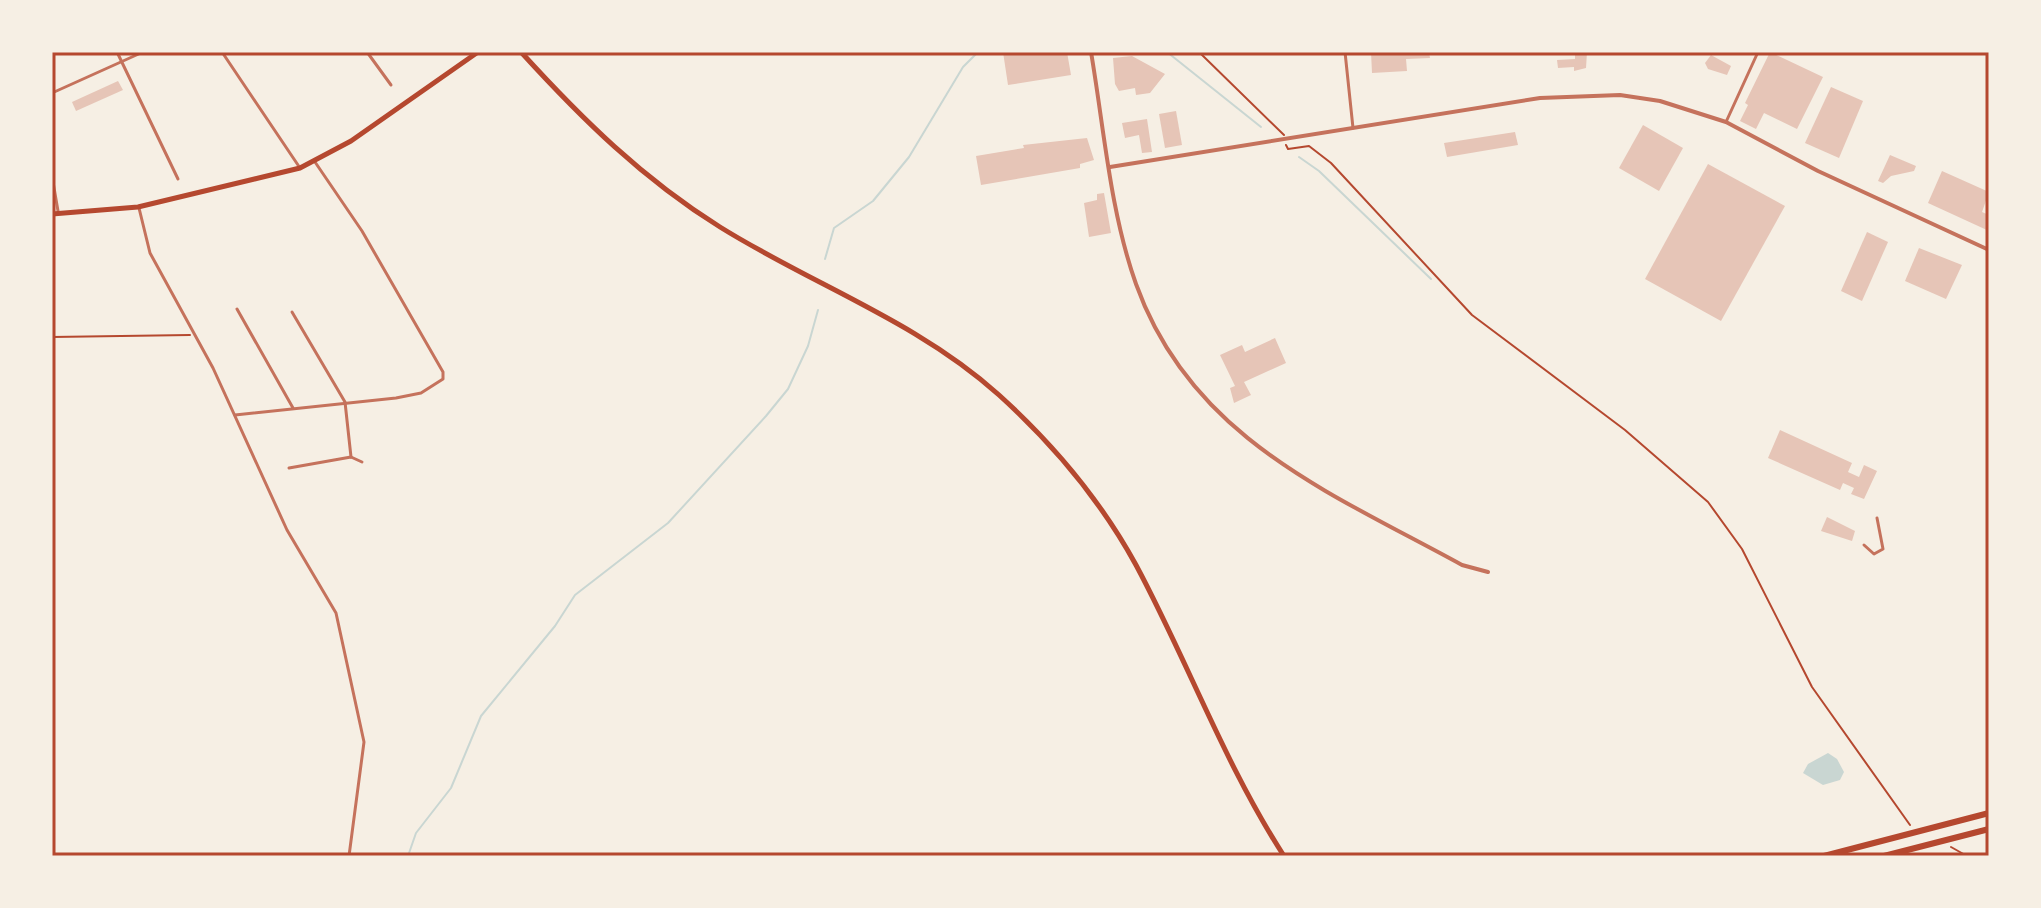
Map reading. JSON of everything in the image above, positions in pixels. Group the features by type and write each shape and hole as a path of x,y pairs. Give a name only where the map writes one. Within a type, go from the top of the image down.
{"highway":[{"path":"1824,856 1989,813"},
{"path":"1884,856 1989,829"}],"main road":[{"path":"55,214 138,207 300,168 315,162 478,52"},
{"path":"521,52 587,124 657,185 721,228 936,345 998,394 1061,457 1134,562 1247,792 1284,856"}],"street":[{"path":"117,52 178,179"},
{"path":"52,93 143,52"},
{"path":"222,52 295,154 300,168"},
{"path":"367,52 391,85"},
{"path":"1091,52 1125,248 1147,311 1186,379 1215,412 1272,458 1312,484 1462,565 1488,572"},
{"path":"1345,52 1353,128"},
{"path":"1726,122 1758,52"},
{"path":"1110,167 1540,98 1599,94 1660,101 1726,122 1821,172 1989,250"},
{"path":"233,415 421,393 443,379 443,372 362,231 315,162"},
{"path":"52,176 55,214"},
{"path":"138,207 150,253 213,368 297,550 332,604 342,632 364,742 349,856"},
{"path":"237,309 293,408"},
{"path":"292,312 345,402 351,457"},
{"path":"289,468 351,457 362,462"},
{"path":"1864,545 1874,554 1883,549 1877,518"}],"path":[{"path":"1199,52 1284,131 1283,139 1288,149 1309,146 1331,163 1472,315 1625,430 1708,502 1742,549 1812,687 1905,819"},
{"path":"52,337 193,334"}],"shaded area":[{"path":"1828,753 1837,759 1844,772 1840,780 1823,785 1803,773 1808,764"}],"building":[{"path":"1003,52 1067,52 1071,75 1008,85"},
{"path":"1371,52 1429,52 1430,58 1406,59 1407,71 1372,73"},
{"path":"1587,52 1586,68 1574,71 1574,67 1558,68 1557,60 1575,59 1575,53"},
{"path":"1770,52 1823,77 1797,129 1764,113 1756,129 1740,121 1748,105 1745,103"},
{"path":"1711,55 1731,66 1727,75 1708,69 1705,63"},
{"path":"1132,56 1165,74 1150,93 1136,95 1135,88 1119,91 1115,84 1113,58"},
{"path":"118,81 123,90 76,111 72,102"},
{"path":"1831,87 1863,101 1839,158 1805,143"},
{"path":"1176,111 1182,145 1165,148 1159,114"},
{"path":"1147,119 1152,152 1142,153 1139,135 1125,138 1122,123"},
{"path":"1643,125 1683,148 1659,191 1619,168"},
{"path":"1515,132 1518,145 1447,157 1444,143"},
{"path":"1087,138 1094,160 1080,164 1080,168 981,185 976,156 1024,148 1023,145"},
{"path":"1890,155 1916,166 1914,171 1891,176 1883,183 1878,181"},
{"path":"1708,164 1785,206 1721,321 1645,279"},
{"path":"1942,171 1989,192 1982,212 1989,215 1989,231 1928,203"},
{"path":"1104,193 1111,233 1089,237 1084,203 1097,200 1097,194"},
{"path":"1867,232 1888,242 1862,301 1841,291"},
{"path":"1919,248 1962,265 1946,299 1905,281"},
{"path":"1275,338 1286,363 1244,382 1251,395 1234,403 1230,388 1235,386 1220,355 1242,345 1245,352"},
{"path":"1780,430 1852,463 1848,472 1859,477 1864,465 1877,471 1864,499 1851,494 1854,488 1843,483 1840,490 1768,458"},
{"path":"1827,517 1855,531 1852,541 1821,531"}],"waterway":[{"path":"825,259 834,228 873,201 909,157 963,67 978,52"},
{"path":"1167,52 1261,127"},
{"path":"1299,157 1319,171 1431,279"},
{"path":"408,856 416,833 451,788 481,716 555,626 575,595 668,523 766,416 788,389 808,346 818,310"}]}
